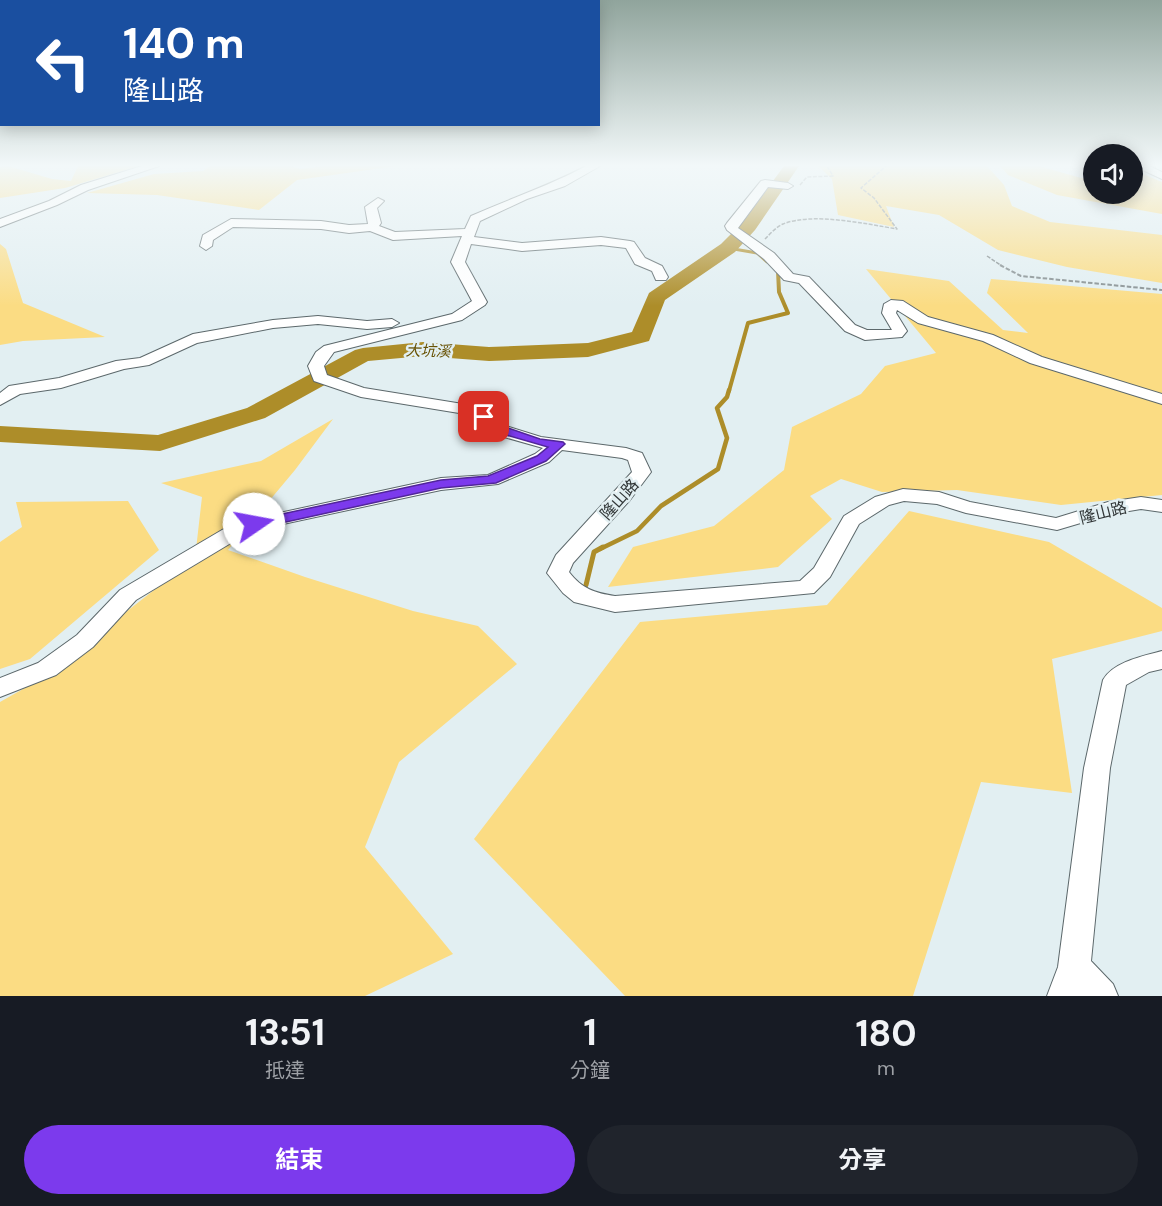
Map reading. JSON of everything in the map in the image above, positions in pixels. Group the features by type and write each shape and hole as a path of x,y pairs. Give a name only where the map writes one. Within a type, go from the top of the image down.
{"street":[{"path":"0,223 28,212"},
{"path":"372,212 375,223 372,228"},
{"path":"469,236 475,219 489,212"},
{"path":"741,212 730,226 733,230 769,256 789,277 804,280 850,328 865,335 897,334 900,331 889,313 891,304 898,304 923,320 988,338 1036,360 1162,399"},
{"path":"206,246 207,238 231,223 310,224 349,230 372,228 393,236 469,236 522,247 601,241 630,245 640,261 657,269 661,277"},
{"name":"隆山路","path":"469,236 458,261 480,302 457,317 329,349 322,355 316,366 320,378 346,388 384,397 463,409 484,417 503,431 539,442 626,453 636,457 642,472 623,496 563,560 558,573 570,590 588,600 615,604 806,588 822,572 851,520 882,501 903,495 939,498 966,507 1057,524 1108,508 1141,503 1162,506"},
{"path":"0,400 15,390 61,383 122,364 143,362 193,339 273,324 318,320 367,325 457,317"},
{"path":"0,688 47,669 85,641 128,595 229,535 254,524 441,484 491,480 542,458 558,444"},
{"path":"1101,996 1069,982 1097,768 1115,680 1142,665 1162,660"}],"path":[{"path":"756,247 782,224 825,220 897,229 885,212"},
{"path":"987,256 1010,272 1021,276 1162,290"}],"shaded area":[{"path":"838,212 888,212 894,227 838,215"},
{"path":"924,212 1027,212 1050,222 1162,235 1162,283 1067,267 998,250 939,215"},
{"path":"0,244 6,249 23,303 105,337 23,341 0,345"},
{"path":"866,269 949,281 1003,330 1028,333 987,293 991,279 1162,294 1162,495 1061,505 957,490 882,492 841,479 810,496 832,519 778,567 608,587 633,547 714,526 784,470 792,427 861,394 885,366 936,353"},
{"path":"333,419 295,470 228,550 413,611 478,626 517,664 399,762 365,847 453,954 365,996 0,996 0,702 39,680 195,558 202,497 161,483 261,461"},
{"path":"128,501 159,550 30,659 0,669 0,542 22,527 16,502"},
{"path":"909,511 1049,542 1162,608 1162,631 1052,659 1072,793 981,782 913,996 625,996 474,839 640,622 827,605"}],"waterway":[{"name":"大坑溪","path":"0,434 160,443 256,413 363,355 423,349 489,354 588,350 641,336 656,297 728,248 759,212"},
{"path":"728,248 757,253 767,262"},
{"path":"729,391 748,323 788,313 779,292 778,271"},
{"path":"600,549 637,531 661,506 718,469 727,438 717,408 727,397 729,390"},
{"path":"586,585 594,552 603,547"}],"route":[{"path":"254,524 441,484 491,480 542,458 558,444 539,442 503,431 484,417"}]}
